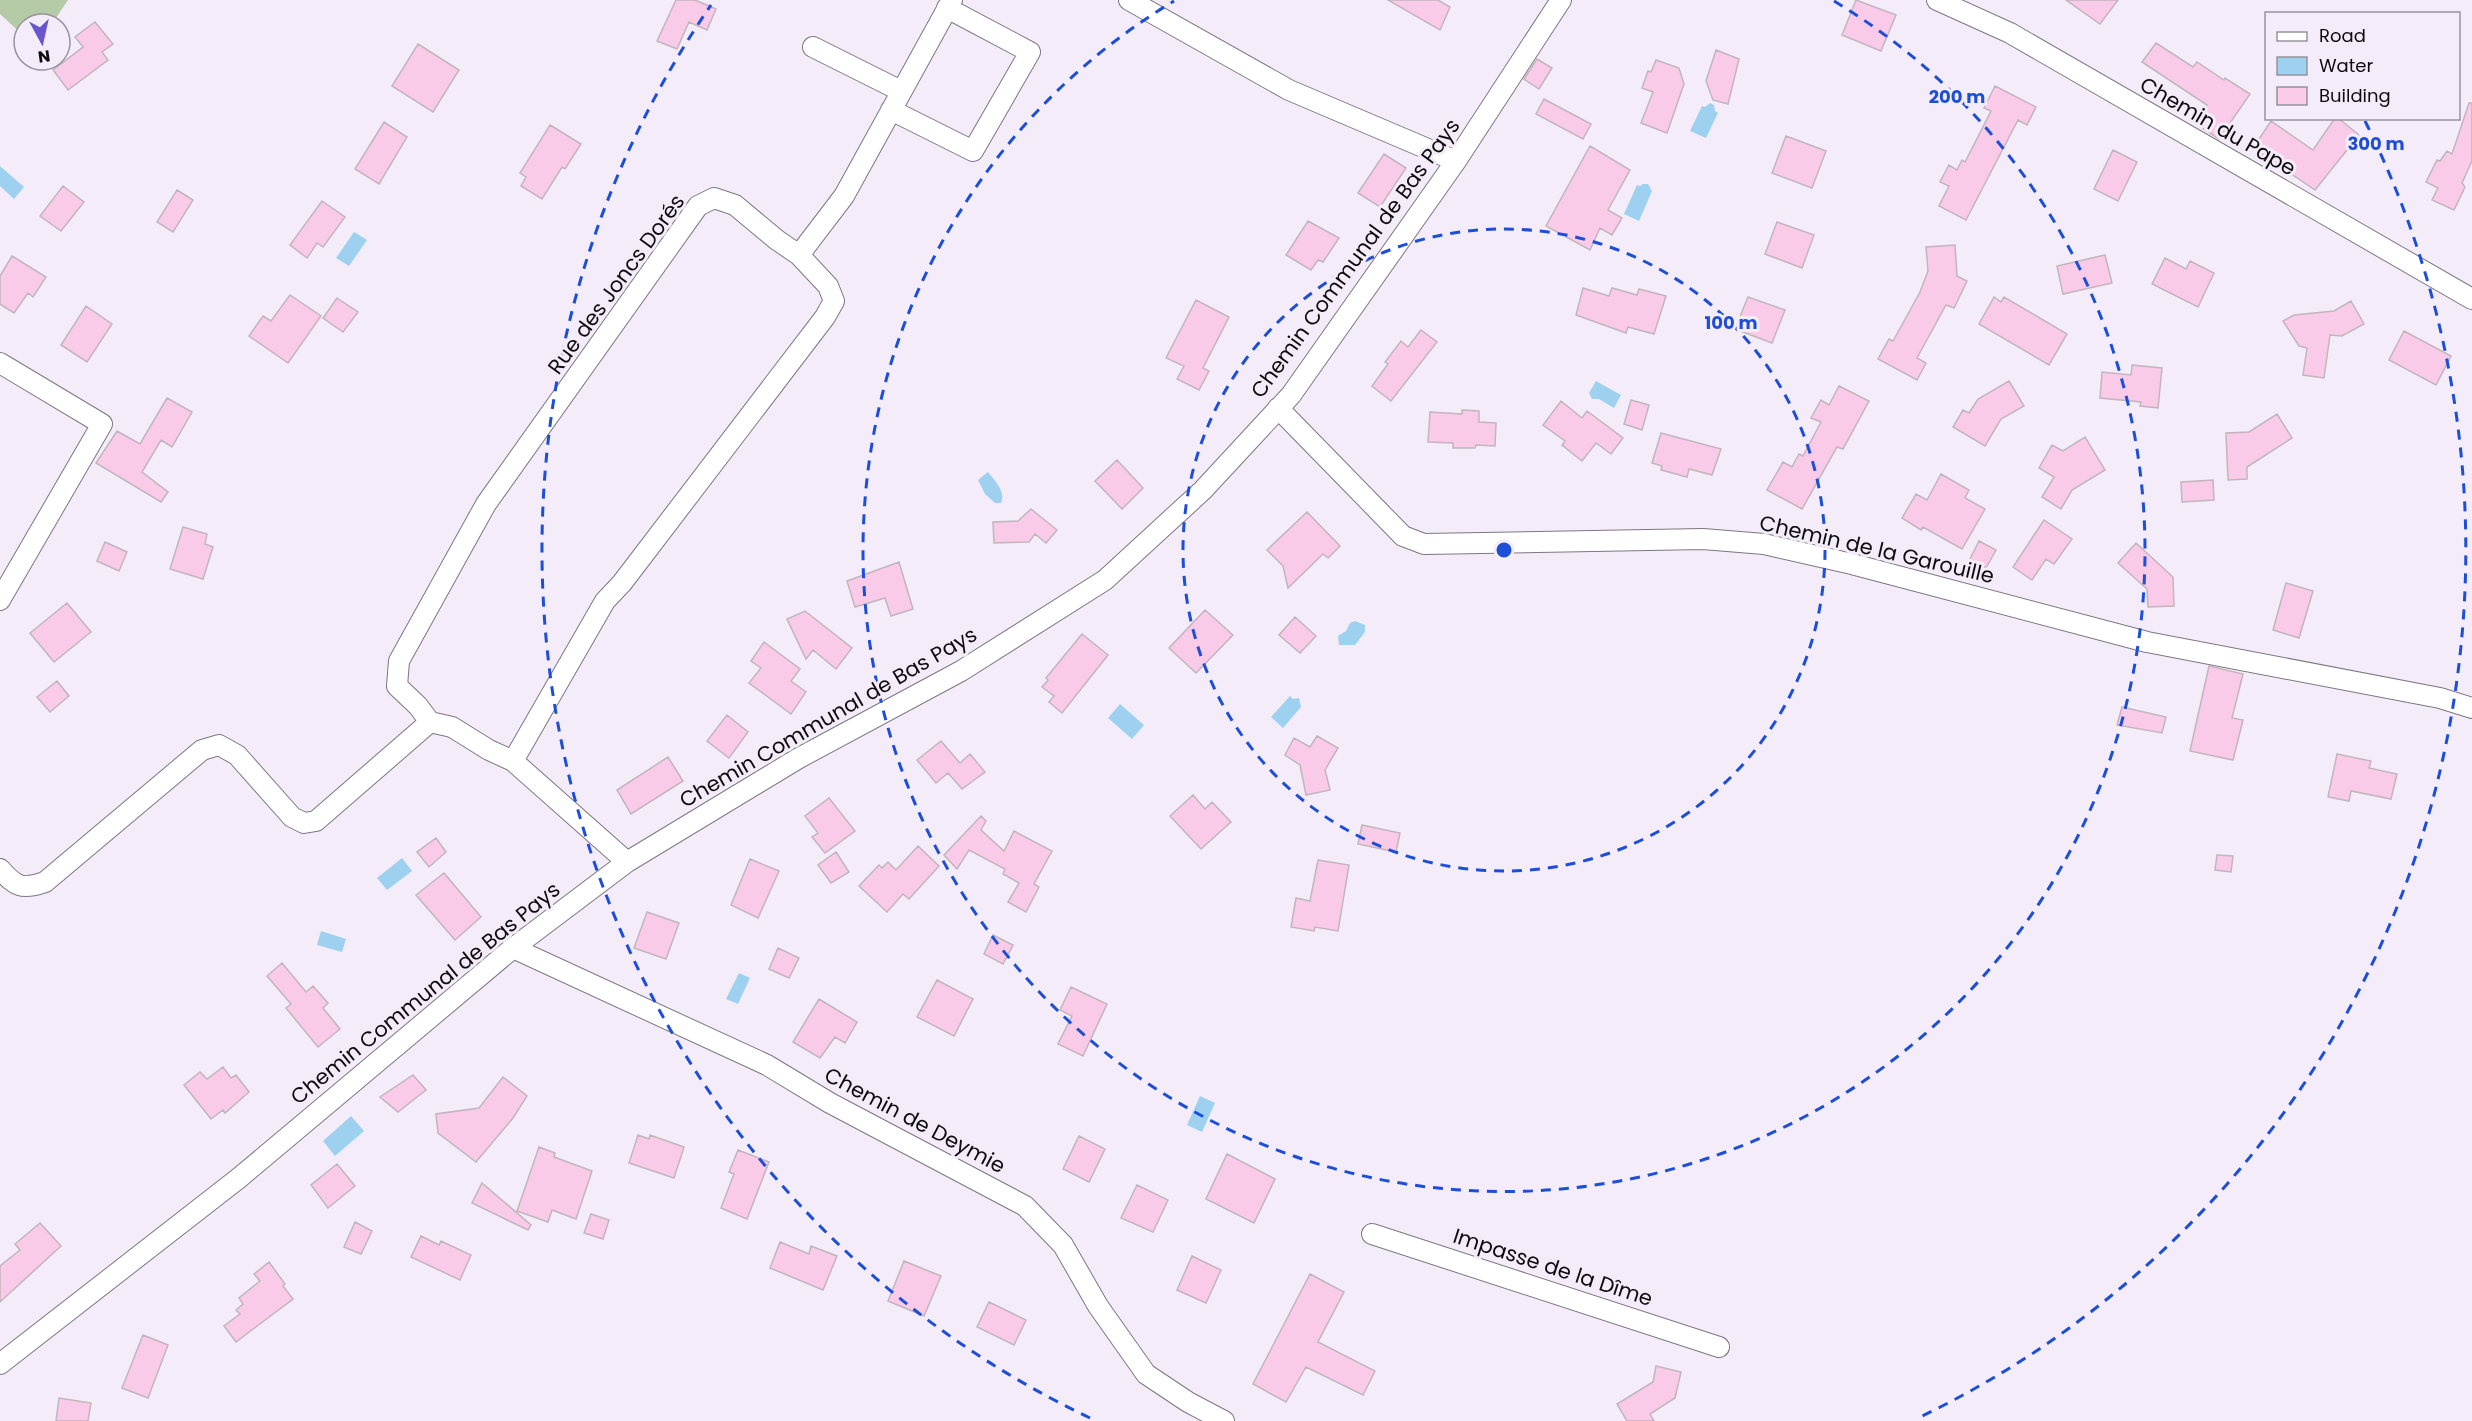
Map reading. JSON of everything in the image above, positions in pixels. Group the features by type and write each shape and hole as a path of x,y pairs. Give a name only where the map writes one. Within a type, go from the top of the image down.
{"street":[{"path":"1129,0 1289,90 1456,161"},
{"name":"Chemin Communal de Bas Pays","path":"0,1364 239,1178 513,948 627,862 800,758 961,670 1105,580 1203,490 1291,395 1456,161 1561,0"},
{"name":"Chemin du Pape","path":"1937,0 2010,33 2472,299"},
{"path":"799,255 844,196 901,91 950,4 1030,52 973,151 891,110"},
{"path":"813,47 901,91"},
{"name":"Rue des Joncs Dorés","path":"430,722 418,706 397,686 399,661 486,504 698,206 714,198 735,205 799,255 828,286 834,301 825,317 629,573 605,601 513,761"},
{"path":"0,363 102,424 0,600"},
{"name":"Chemin de la Garouille","path":"1278,408 1403,536 1424,544 1703,538 1764,544 1852,564 2147,642 2440,698 2472,708"},
{"path":"0,869 13,883 27,888 45,882 202,750 219,745 237,755 292,817 304,823 316,821 430,722 452,727 489,750 513,761 627,862"},
{"name":"Chemin de Deymie","path":"513,948 767,1065 830,1103 1025,1206 1063,1245 1098,1306 1146,1374 1188,1402 1224,1421"},
{"name":"Impasse de la Dîme","path":"1372,1234 1719,1347"}],"green space":[{"path":"0,0 68,0 60,12 12,12 12,25 0,14"}],"water":[{"path":"1710,103 1714,105 1718,113 1706,138 1690,131 1702,106 1705,107"},
{"path":"0,166 24,187 14,199 0,186"},
{"path":"1648,184 1652,191 1639,221 1624,214 1637,185"},
{"path":"354,232 367,240 349,266 336,258"},
{"path":"1596,381 1621,395 1614,408 1599,399 1592,399 1589,393"},
{"path":"988,472 1001,491 1001,503 995,503 985,494 978,480"},
{"path":"1355,621 1365,625 1365,632 1355,645 1339,645 1338,636 1346,631 1350,623"},
{"path":"1290,696 1293,699 1299,698 1301,707 1283,728 1271,717"},
{"path":"1120,704 1144,725 1132,739 1108,718"},
{"path":"402,858 412,871 387,890 377,878"},
{"path":"321,931 346,939 342,952 317,945"},
{"path":"739,973 750,978 738,1004 726,999"},
{"path":"1200,1096 1215,1103 1202,1132 1187,1125"},
{"path":"351,1116 364,1131 335,1156 323,1141"}],"building":[{"path":"676,0 695,0 716,9 707,30 689,22 677,49 657,41"},
{"path":"1388,0 1438,0 1450,7 1440,30"},
{"path":"1856,0 1896,15 1881,51 1842,35"},
{"path":"2066,0 2118,0 2100,24"},
{"path":"95,22 113,44 102,52 108,60 68,90 54,72 72,72 72,55 83,47 75,37"},
{"path":"2156,43 2193,67 2197,62 2250,94 2219,139 2196,124 2207,105 2142,62"},
{"path":"418,44 459,70 433,112 392,86"},
{"path":"1716,50 1739,59 1728,104 1713,100 1706,81"},
{"path":"1537,59 1552,68 1539,89 1524,79"},
{"path":"1656,60 1679,68 1684,84 1667,133 1641,123 1653,92 1642,88 1648,71 1651,72"},
{"path":"1995,86 2036,107 2027,125 2018,120 1966,220 1939,206 1949,186 1940,182 1949,165 1957,170 1962,160 1965,162 1991,111 1984,108"},
{"path":"1544,99 1591,124 1583,139 1536,114"},
{"path":"2469,103 2472,103 2472,161 2462,183 2465,187 2454,210 2432,200 2438,188 2426,182 2437,160 2440,161 2447,151 2452,154"},
{"path":"2334,120 2340,120 2359,135 2315,190 2253,148 2271,121 2313,150"},
{"path":"384,122 407,137 379,184 355,169"},
{"path":"550,125 581,144 565,169 562,167 542,199 521,186 526,177 520,173"},
{"path":"1786,136 1826,151 1812,188 1772,173"},
{"path":"1590,146 1630,170 1608,210 1622,218 1612,235 1600,228 1590,250 1546,226"},
{"path":"2113,150 2137,162 2118,201 2094,189"},
{"path":"1384,154 1406,168 1380,207 1358,193"},
{"path":"63,186 84,202 61,231 40,216"},
{"path":"177,190 193,200 173,232 157,222"},
{"path":"322,201 345,217 323,247 317,243 307,258 290,245"},
{"path":"1308,221 1339,238 1323,262 1318,260 1311,270 1286,255"},
{"path":"1777,222 1814,235 1802,268 1765,254"},
{"path":"1955,245 1957,276 1967,281 1954,308 1946,305 1917,358 1926,363 1917,380 1878,359 1889,339 1893,341 1920,292 1928,271 1926,247"},
{"path":"2105,255 2112,283 2063,294 2057,266"},
{"path":"12,256 46,277 33,297 28,293 14,313 0,304 0,276"},
{"path":"2165,258 2186,269 2190,261 2214,273 2198,307 2152,284"},
{"path":"1583,288 1609,296 1612,288 1637,295 1639,289 1666,296 1654,334 1628,327 1626,333 1576,315"},
{"path":"290,295 321,316 288,363 249,336 263,316 271,321"},
{"path":"1748,297 1785,310 1772,343 1735,329"},
{"path":"1994,297 2001,302 2004,297 2067,334 2049,365 1979,324"},
{"path":"337,298 358,312 343,332 323,318"},
{"path":"1196,300 1229,317 1203,368 1209,371 1199,390 1177,379 1184,366 1166,358"},
{"path":"2351,301 2364,324 2342,336 2330,335 2324,378 2303,375 2307,348 2299,346 2283,321 2294,315 2334,311"},
{"path":"86,306 112,324 87,362 61,345"},
{"path":"1421,330 1437,342 1391,401 1372,386 1388,364 1385,362 1401,341 1408,347"},
{"path":"2404,331 2451,356 2436,385 2389,360"},
{"path":"2132,365 2162,368 2158,408 2140,406 2141,402 2100,398 2102,372 2131,375"},
{"path":"2009,381 2024,406 2001,419 1985,446 1953,427 1963,410 1969,413 1978,399"},
{"path":"1839,386 1869,401 1843,449 1837,447 1802,509 1767,490 1783,462 1792,467 1799,454 1803,456 1821,422 1811,418 1821,400 1829,405"},
{"path":"167,398 192,412 172,447 161,440 142,472 168,492 161,502 96,463 117,431 140,444"},
{"path":"1631,400 1649,405 1642,430 1624,424"},
{"path":"1561,401 1582,418 1587,411 1623,438 1611,454 1596,443 1582,461 1562,445 1565,441 1543,425"},
{"path":"1462,410 1479,411 1479,422 1496,423 1495,446 1476,445 1475,448 1453,448 1453,443 1428,442 1430,412 1462,414"},
{"path":"2277,414 2292,438 2247,467 2247,479 2228,480 2226,433 2249,432"},
{"path":"1661,433 1721,449 1712,475 1689,469 1687,477 1661,470 1662,466 1652,463"},
{"path":"2085,437 2105,470 2072,490 2061,509 2042,497 2054,477 2039,468 2052,445 2063,451"},
{"path":"1117,460 1143,488 1122,509 1095,481"},
{"path":"1941,474 1969,490 1965,498 1985,509 1962,549 1923,527 1921,530 1902,518 1916,494 1927,500"},
{"path":"2213,480 2214,500 2182,502 2181,482"},
{"path":"1031,509 1057,530 1046,543 1035,534 1029,542 994,543 993,522 1018,521"},
{"path":"1307,512 1340,546 1328,558 1323,554 1288,588 1283,566 1267,550"},
{"path":"2044,520 2072,539 2054,564 2046,559 2032,580 2013,567"},
{"path":"183,527 207,534 205,544 213,547 203,579 170,569"},
{"path":"1979,541 1996,550 1986,568 1970,559"},
{"path":"105,542 127,552 119,571 97,561"},
{"path":"2136,543 2173,577 2174,606 2148,607 2147,589 2118,563"},
{"path":"899,562 913,609 891,616 885,598 855,607 847,581"},
{"path":"2286,583 2313,591 2299,638 2273,630"},
{"path":"67,603 91,632 54,662 30,633"},
{"path":"1205,610 1233,635 1196,673 1169,648"},
{"path":"805,611 852,648 836,669 813,650 806,659 787,619"},
{"path":"1295,617 1316,636 1300,653 1279,635"},
{"path":"1082,634 1108,655 1062,713 1049,702 1054,696 1042,687 1048,680 1046,678"},
{"path":"764,642 800,669 791,681 806,692 791,714 749,683 761,668 751,661"},
{"path":"2209,666 2243,674 2232,718 2243,720 2233,760 2190,751"},
{"path":"57,681 69,696 50,712 37,697"},
{"path":"2122,707 2166,717 2162,733 2117,725"},
{"path":"727,715 748,732 729,758 707,741"},
{"path":"1317,736 1338,748 1325,770 1330,790 1306,795 1300,765 1285,755 1294,738 1310,747"},
{"path":"941,741 960,763 970,754 985,772 962,789 948,773 936,783 917,760"},
{"path":"2337,754 2371,761 2369,768 2397,774 2391,799 2351,791 2349,801 2328,797"},
{"path":"668,757 683,781 631,814 617,790"},
{"path":"1193,795 1205,809 1212,802 1231,822 1201,849 1170,816"},
{"path":"829,798 855,831 825,853 812,837 818,833 805,816"},
{"path":"981,816 986,821 981,830 1004,851 1014,831 1052,851 1034,884 1039,887 1026,912 1008,902 1019,883 1003,874 1005,869 969,850 957,869 944,855"},
{"path":"1362,825 1400,833 1396,852 1358,844"},
{"path":"436,838 446,852 429,867 417,852"},
{"path":"918,846 939,866 909,899 903,894 887,912 859,886 879,865 882,868 888,862 896,870"},
{"path":"836,852 849,872 831,883 818,865"},
{"path":"2217,855 2233,856 2231,872 2215,870"},
{"path":"750,859 779,871 758,918 731,905"},
{"path":"1318,860 1349,865 1338,931 1315,927 1314,931 1291,927 1296,898 1310,901"},
{"path":"444,873 481,917 455,940 416,895"},
{"path":"647,912 679,923 666,959 634,948"},
{"path":"993,935 1013,945 1003,964 984,954"},
{"path":"778,948 799,958 789,978 769,969"},
{"path":"282,963 306,992 313,986 328,1003 323,1008 340,1029 318,1047 286,1008 291,1004 267,976"},
{"path":"937,980 973,999 954,1036 917,1017"},
{"path":"1071,987 1107,1004 1083,1056 1058,1044 1072,1016 1060,1010"},
{"path":"819,999 857,1022 845,1043 835,1037 820,1058 793,1042"},
{"path":"223,1067 231,1078 236,1075 249,1092 225,1113 223,1110 211,1119 184,1085 200,1072 207,1079"},
{"path":"413,1075 426,1090 398,1112 380,1097"},
{"path":"503,1077 527,1096 513,1118 476,1162 438,1133 436,1114 479,1108"},
{"path":"638,1135 649,1139 650,1135 684,1147 674,1178 629,1163"},
{"path":"1079,1136 1105,1149 1089,1182 1063,1169"},
{"path":"539,1147 555,1153 554,1157 592,1171 576,1219 552,1210 548,1222 517,1211"},
{"path":"738,1150 769,1162 747,1219 721,1208 734,1174 729,1172"},
{"path":"1227,1154 1275,1179 1254,1223 1206,1199"},
{"path":"337,1164 355,1186 328,1208 311,1185"},
{"path":"482,1183 531,1225 528,1230 472,1203"},
{"path":"1137,1185 1168,1200 1153,1232 1121,1218"},
{"path":"591,1214 609,1220 603,1239 584,1233"},
{"path":"355,1222 372,1231 361,1254 344,1247"},
{"path":"40,1223 61,1246 0,1302 0,1266 20,1250 15,1244"},
{"path":"421,1236 439,1245 441,1241 471,1255 460,1280 411,1257"},
{"path":"780,1242 809,1254 811,1246 837,1256 823,1290 770,1268"},
{"path":"1192,1256 1221,1270 1206,1303 1177,1290"},
{"path":"904,1261 941,1276 924,1316 888,1301"},
{"path":"269,1262 293,1299 236,1342 224,1326 240,1314 236,1310 243,1304 239,1298 260,1281 254,1274"},
{"path":"1310,1274 1344,1292 1318,1342 1375,1371 1363,1395 1306,1367 1286,1402 1253,1384"},
{"path":"989,1302 1026,1320 1014,1345 977,1327"},
{"path":"143,1335 168,1345 148,1398 122,1388"},
{"path":"1656,1366 1681,1372 1675,1398 1650,1414 1654,1421 1627,1421 1617,1404 1653,1382"},
{"path":"59,1398 91,1403 88,1421 56,1421"}]}
